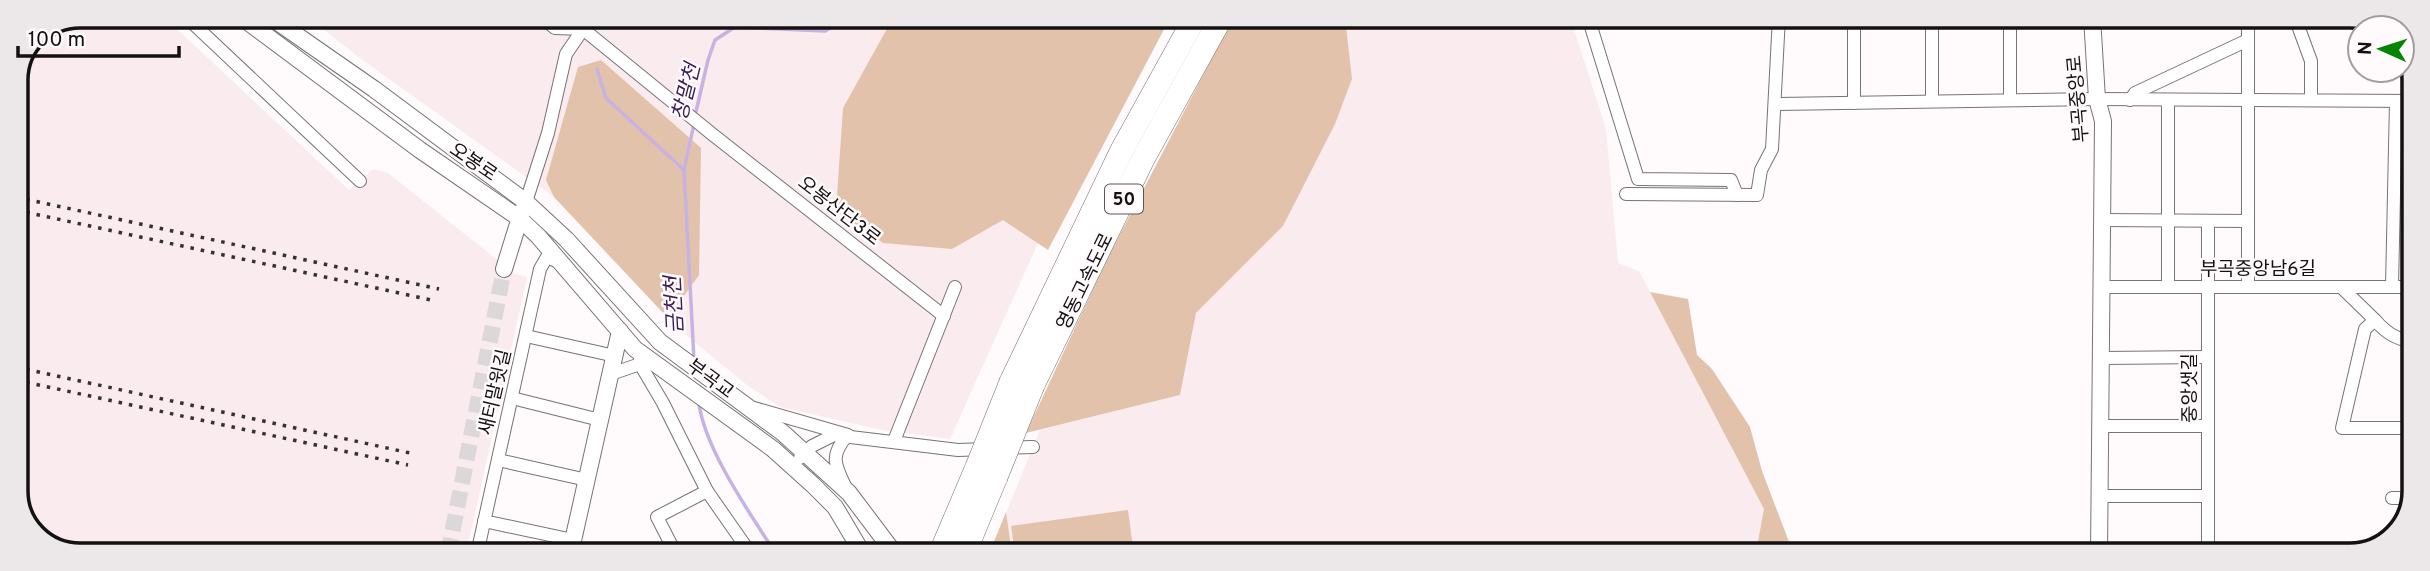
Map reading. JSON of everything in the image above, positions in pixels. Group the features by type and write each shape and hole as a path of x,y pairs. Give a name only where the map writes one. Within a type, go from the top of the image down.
{"highway":[{"name":"영동고속도로","path":"968,543 986,472 1122,150 1189,28"},
{"name":"영동고속도로","path":"1022,383 1215,28"},
{"name":"영동고속도로","path":"945,543 986,472"}],"street":[{"path":"198,28 360,181"},
{"name":"오봉로","path":"256,28 420,150 523,210 566,239 660,342"},
{"name":"오봉로","path":"286,28 374,89 523,210 563,265 640,358 659,367"},
{"path":"555,28 583,29"},
{"path":"1591,28 1638,179 1731,180 1737,195"},
{"path":"1626,194 1757,195 1761,170 1772,149 1779,28"},
{"path":"1854,28 1854,103"},
{"path":"1932,28 1932,102"},
{"path":"2010,28 2010,100"},
{"name":"부곡중앙로","path":"2093,28 2097,99 2103,121 2099,543"},
{"path":"2248,28 2248,287"},
{"path":"2299,28 2311,61 2311,100"},
{"path":"504,269 548,133 566,54 583,29"},
{"name":"오봉산단3로","path":"583,29 944,316"},
{"path":"2130,100 2135,93 2248,40"},
{"path":"1776,104 2097,99 2402,101"},
{"path":"2168,100 2168,287"},
{"path":"2392,287 2396,101"},
{"path":"2102,220 2248,221"},
{"name":"중앙샛길","path":"2208,221 2208,543"},
{"name":"새터말윗길","path":"479,543 544,259 553,258 563,265"},
{"path":"894,442 955,287"},
{"name":"부곡중앙남6길","path":"2102,287 2402,287"},
{"path":"2341,287 2386,332 2402,339"},
{"path":"2375,320 2365,329 2342,428 2402,428"},
{"path":"572,543 620,331"},
{"path":"526,336 615,356"},
{"name":"부곡교","path":"660,342 747,406"},
{"path":"2101,358 2208,357"},
{"path":"611,374 640,358 707,491 740,543"},
{"name":"부곡교","path":"659,367 792,465"},
{"path":"512,398 600,420"},
{"path":"747,406 848,435 894,442 958,450 1033,447"},
{"path":"747,406 805,452 849,493 887,543"},
{"path":"2100,426 2208,426"},
{"path":"848,435 834,435 824,439 792,465 835,507 856,543"},
{"path":"848,435 840,443 836,467 849,493"},
{"path":"498,460 587,480"},
{"path":"670,543 657,517 707,491"},
{"path":"2099,496 2208,496"},
{"path":"2392,498 2401,498"},
{"path":"484,521 558,543"}],"shaded area":[{"path":"80,28 176,28 349,190 373,169 388,173 515,274 527,277 468,543 80,543 60,539 48,532 32,511 28,495 28,80 29,69 37,51 43,43 60,32"},
{"path":"321,28 888,28 843,108 952,249 1003,219 1038,243 950,439 882,430 780,407 747,385 675,326 554,197"},
{"path":"887,28 1165,28 1048,250 1003,220 952,249 883,243 836,211 843,108"},
{"path":"1228,28 1346,28 1352,79 1335,124 1283,226 1196,313 1180,395 1026,433 1107,259"},
{"path":"1346,28 1574,28 1606,129 1618,263 1639,271 1764,509 1758,543 994,543 1040,430 1180,395 1196,313 1283,226 1352,80"},
{"path":"601,60 701,148 699,275 668,318 554,197 546,180 578,67"},
{"path":"1650,292 1688,299 1697,355 1712,369 1750,427 1762,471 1789,543 1758,543 1764,509"},
{"path":"1128,510 1132,543 1013,543 1011,526"},
{"path":"1006,512 1010,543 993,543"}],"waterway":[{"name":"창말천","path":"695,116 715,40 733,28"},
{"name":"창말천","path":"758,28 825,31 831,28"},
{"name":"금천천","path":"597,69 606,98 684,170 694,360"},
{"name":"창말천","path":"684,170 694,124"},
{"name":"금천천","path":"699,403 703,421 719,460 769,543"}],"tunnel":[{"path":"450,543 504,269"}],"railway":[{"path":"28,200 439,289"},
{"path":"28,213 436,301"},
{"path":"28,370 410,453"},
{"path":"28,383 408,465"}]}
